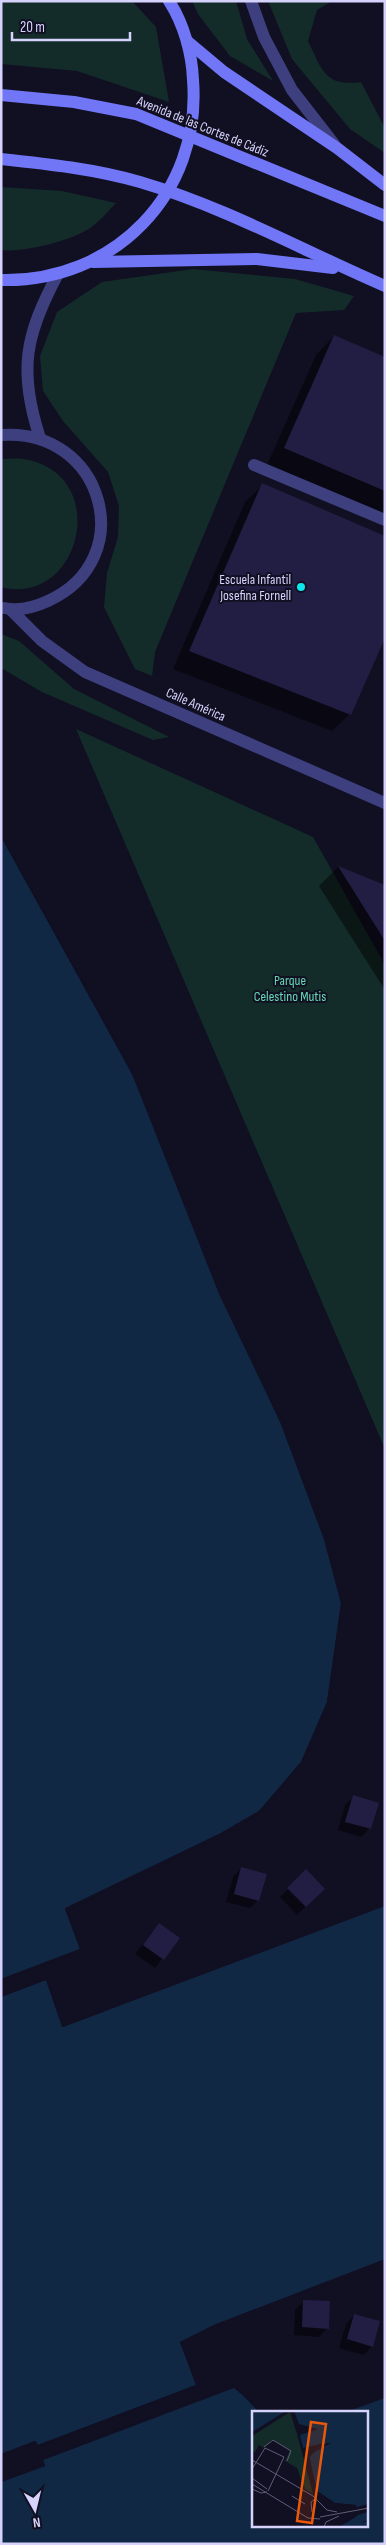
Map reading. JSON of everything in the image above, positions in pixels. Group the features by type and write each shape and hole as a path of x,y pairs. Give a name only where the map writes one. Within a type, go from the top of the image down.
{"main road":[{"path":"1,280 36,279 58,274 91,262 121,244 142,226 167,192 179,170 190,135 194,91 186,40 169,1"},
{"path":"186,40 224,72 337,148 385,185"},
{"name":"Avenida de las Cortes de Cádiz","path":"1,95 36,97 111,108 136,114 385,216"},
{"path":"1,158 98,172 139,182 276,236 385,286"},
{"path":"91,262 257,259 299,262 349,270"}],"street":[{"path":"251,1 264,37 292,90 337,148"},
{"path":"40,438 33,417 26,370 30,339 38,314 58,274"},
{"path":"1,435 18,434 40,438 65,451 86,471 98,497 101,525 96,553 81,578 61,596 36,606 6,609"},
{"path":"254,466 385,520"},
{"name":"Calle América","path":"6,609 42,640 85,672 385,803"}],"green space":[{"path":"1,1 132,1 156,27 169,102 77,71 1,64"},
{"path":"192,1 236,1 247,39 273,81 230,56 198,14"},
{"path":"268,1 332,1 317,10 308,41 321,68 332,79 349,83 361,82 385,128 385,153 350,129 292,59"},
{"path":"1,187 62,191 116,203 94,225 75,236 36,247 1,250"},
{"path":"193,269 295,279 354,296 344,310 296,313 155,652 152,676 135,669 104,607 107,573 118,537 119,506 108,472 63,421 43,391 40,356 57,312 102,282"},
{"path":"1,459 24,459 52,470 69,488 77,512 76,536 67,560 51,578 29,588 1,587"},
{"path":"1,634 19,641 74,689 169,737 153,740 42,692 1,668"},
{"name":"Parque Celestino Mutis","path":"76,729 313,837 385,965 385,1449"}],"water":[{"path":"1,837 132,1074 241,1335 281,1424 324,1539 341,1603 327,1702 301,1762 259,1811 221,1833 65,1909 80,1949 1,1979"},
{"path":"385,1906 385,2259 216,2324 180,2342 196,2385 38,2445 35,2441 1,2454 1,1997 46,1980 63,2027"},
{"path":"235,2387 258,2411 252,2411 252,2528 368,2528 368,2411 349,2411 385,2398 385,2544 1,2544 1,2482 45,2466 43,2460"}],"pier":[{"path":"1,834 134,1073 243,1334 284,1423 327,1538 343,1603 330,1703 303,1763 261,1813 222,1836 68,1910 81,1951 1,1981 1,1979 80,1949 65,1908 221,1833 259,1811 301,1762 327,1702 341,1603 324,1539 281,1424 219,1294 132,1074"},
{"path":"47,1977 64,2024 102,2010 103,2012 62,2027 46,1980 1,1997 1,1994"},
{"path":"216,2324 217,2326 183,2343 199,2384 198,2387 38,2447 34,2444 1,2456 1,2454 35,2441 38,2445 196,2385 180,2342"},
{"path":"234,2385 261,2411 234,2388 43,2460 45,2466 1,2482 1,2480 42,2464 42,2458"}],"building":[{"path":"334,335 385,357 385,491 284,448"},
{"name":"Escuela Infantil Josefina Fornell","path":"262,483 385,536 385,638 351,715 189,651"},
{"path":"338,866 385,885 385,941"},
{"path":"353,1795 379,1803 371,1829 345,1822"},
{"path":"241,1867 267,1874 259,1901 234,1894"},
{"path":"306,1869 325,1889 306,1907 287,1888"},
{"path":"159,1923 180,1938 164,1960 143,1945"},
{"path":"303,2300 330,2301 329,2329 302,2327"},
{"path":"354,2314 380,2321 373,2347 347,2339"}],"place":[{"name":"Escuela Infantil Josefina Fornell","path":"301,587"}]}
